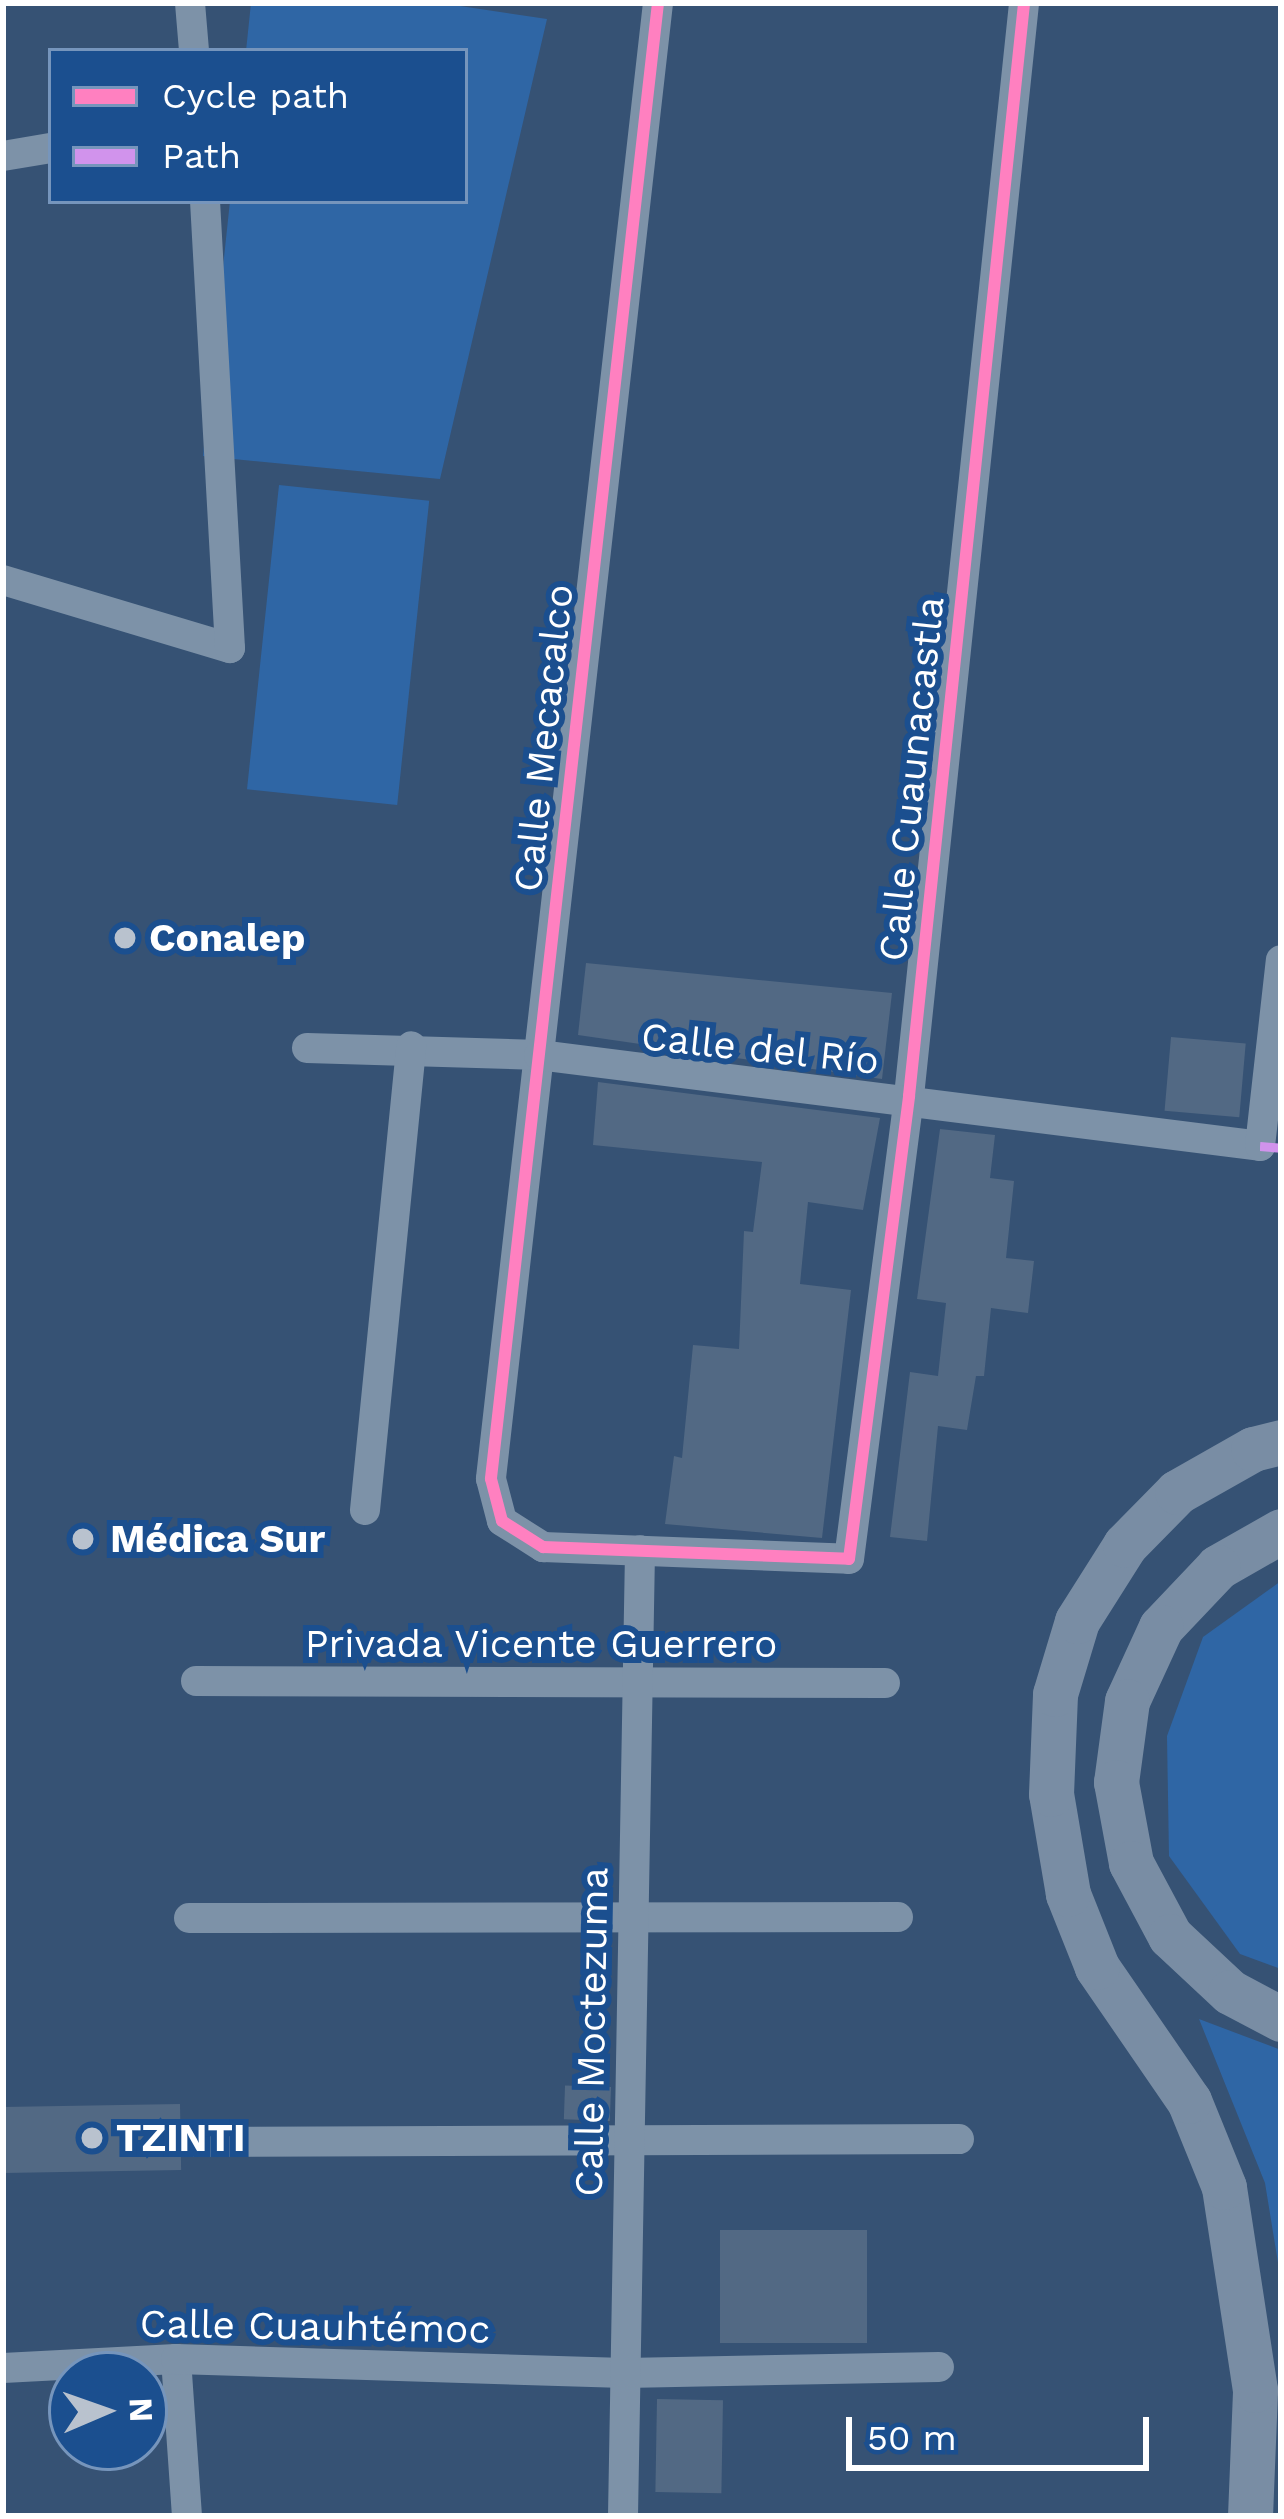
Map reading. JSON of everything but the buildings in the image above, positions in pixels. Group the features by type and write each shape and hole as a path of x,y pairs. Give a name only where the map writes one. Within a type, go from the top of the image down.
{"main road":[{"path":"1250,2516 1255,2390 1225,2187 1189,2101 1097,1967 1068,1894 1051,1794 1055,1694 1077,1621 1125,1545 1178,1492 1253,1449 1281,1442"},
{"path":"1281,1532 1218,1567 1162,1627 1126,1701 1116,1782 1131,1863 1170,1936 1230,1992 1281,2019"}],"street":[{"path":"190,3 194,48"},
{"name":"Calle Mecacalco","path":"640,1550 543,1547 502,1521 491,1479 658,3"},
{"name":"Calle Cuaunacastla","path":"640,1550 849,1559 909,1096 1024,3"},
{"path":"3,156 48,148"},
{"path":"3,580 230,648 205,204"},
{"name":"Calle del Río","path":"307,1048 411,1046 539,1055 909,1096 1260,1146 1281,960"},
{"path":"365,1510 411,1046"},
{"name":"Calle Moctezuma","path":"623,2516 640,1550"},
{"name":"Privada Vicente Guerrero","path":"196,1681 885,1683"},
{"path":"189,1918 898,1917"},
{"path":"195,2142 628,2144 959,2139"},
{"path":"176,2359 187,2516"},
{"name":"Calle Cuauhtémoc","path":"3,2368 176,2359 625,2372 939,2367"}],"shaded area":[{"path":"251,3 440,3 547,19 440,479 203,456 230,204 468,204 468,48 246,48"},
{"path":"279,485 429,501 397,805 247,789"},
{"path":"1281,1581 1281,1969 1240,1954 1169,1856 1167,1736 1203,1637"},
{"path":"1199,2019 1281,2050 1281,2281 1265,2183"}],"marked path":[{"path":"1260,1146 1281,1148"}],"cycle path":[{"path":"658,3 491,1479 502,1521 543,1547 849,1559 909,1096 1024,3"}],"place":[{"name":"Conalep","path":"125,938"},
{"name":"Médica Sur","path":"83,1539"},
{"name":"TZINTI","path":"92,2138"}]}
